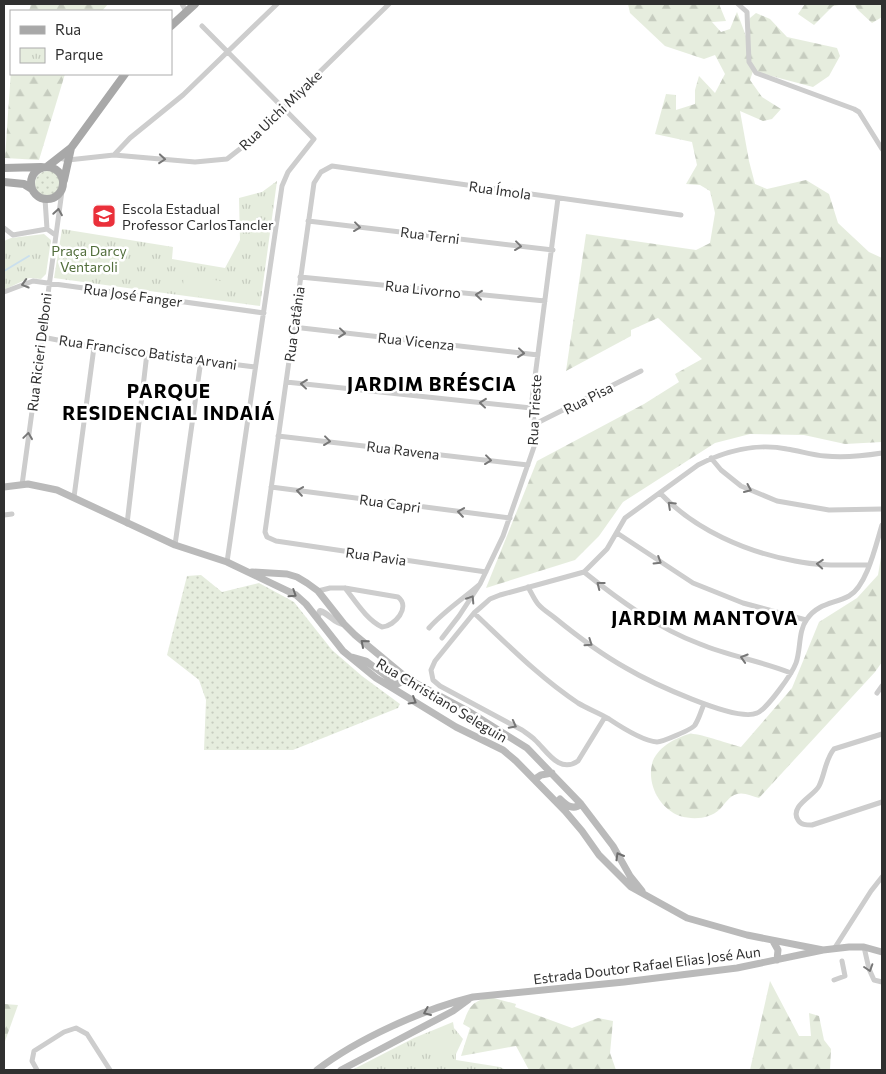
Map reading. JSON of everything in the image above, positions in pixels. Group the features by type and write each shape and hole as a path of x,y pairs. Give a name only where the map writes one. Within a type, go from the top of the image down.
{"main road":[{"path":"172,25 195,4"},
{"path":"32,189 32,178 38,169 45,167 71,148 124,75"},
{"path":"4,182 24,184 39,197 45,199 54,198 62,191 71,148"},
{"path":"4,168 45,167 58,171 63,180"},
{"name":"Rua Christiano Seleguin","path":"4,487 22,484 41,486 74,497 174,545 227,562 296,595 343,651 386,685 456,727 503,750 551,796 582,831 604,861 630,887 687,918 773,941 823,950"},
{"path":"249,572 287,574 308,583 318,591 344,624 408,679 509,735 527,748 580,804 613,846 630,876 646,897"},
{"path":"350,656 366,661 397,684 408,679"},
{"path":"535,779 552,773"},
{"path":"551,796 559,797 567,806 572,808 580,804"},
{"path":"773,941 778,950 777,960"},
{"name":"Estrada Doutor Rafael Elias José Aun","path":"317,1070 360,1042 449,1003 473,997 624,982 737,968 823,950 864,947 882,952"},
{"name":"Estrada Doutor Rafael Elias José Aun","path":"341,1070 453,1011 473,997"}],"street":[{"path":"182,4 186,11"},
{"path":"114,155 130,138 183,95 277,4"},
{"name":"Rua Uichi Miyake","path":"59,158 68,160 114,155 195,162 227,159 245,146 389,4"},
{"path":"738,4 747,12 749,62 756,73 859,112 882,149"},
{"path":"202,26 314,140 288,172 282,186 227,562"},
{"name":"Rua Ímola","path":"321,172 332,166 681,215"},
{"name":"Rua Catânia","path":"267,537 265,532 308,221 314,183 321,172"},
{"name":"Rua Ricieri Delboni","path":"22,484 54,234 62,191"},
{"name":"Rua Trieste","path":"442,638 460,616 486,572 510,518 535,444 535,424 531,408 558,198"},
{"path":"45,199 47,229"},
{"name":"Rua Terni","path":"308,221 552,250"},
{"path":"4,228 13,234 47,229 54,234"},
{"name":"Rua Livorno","path":"300,277 545,301"},
{"name":"Rua José Fanger","path":"4,292 33,281 264,313"},
{"name":"Rua Vicenza","path":"294,327 538,355"},
{"name":"Rua Francisco Batista Arvani","path":"42,337 94,347 255,367"},
{"path":"74,497 94,347"},
{"path":"127,524 147,353"},
{"path":"174,545 201,360"},
{"name":"Rua Pisa","path":"535,424 641,371"},
{"path":"286,382 531,408"},
{"name":"Rua Ravena","path":"278,436 528,464"},
{"path":"605,717 578,761 572,765 565,766 558,764 534,739 522,730 440,686 433,680 431,670 435,661 474,613 490,599 584,572 607,549 625,518 698,465 711,458 756,447 843,457 882,453"},
{"path":"711,458 741,486 777,501 829,510 882,509"},
{"name":"Rua Capri","path":"271,487 510,518"},
{"path":"660,493 674,508 710,531 738,544 796,562 868,566"},
{"path":"4,515 12,514"},
{"path":"528,587 538,604 574,634 627,669 704,704 750,715 765,708 796,664 800,638 806,620 817,609 827,603 850,595 858,588 868,566 882,525"},
{"path":"617,533 693,583 744,603 806,620"},
{"name":"Rua Pavia","path":"267,537 276,541 298,545 486,572"},
{"path":"584,572 619,600 669,630 699,644 790,673"},
{"name":"Rua Trieste","path":"429,628 440,615 458,604 480,584"},
{"path":"318,591 330,588 345,588 398,597 403,600 403,610 391,624 382,628 358,605 345,588"},
{"path":"358,605 360,591"},
{"path":"317,618 320,611 338,624 344,624"},
{"path":"474,613 544,677 579,703 650,740 658,742 695,727 704,704"},
{"path":"877,693 882,686"},
{"path":"882,734 834,749 829,755 825,772 816,791 804,800 797,809 796,814 798,820 804,825 812,826 882,802"},
{"path":"834,949 870,891 882,877"},
{"path":"864,947 870,973 874,980 882,982"},
{"path":"834,980 845,976 842,961"},
{"path":"37,1070 32,1061 34,1051 64,1032 76,1028 87,1034 110,1070"}],"green space":[{"path":"31,4 108,4 103,10 29,10"},
{"path":"628,4 719,4 726,21 712,22 721,32 730,29 737,12 747,39 750,18 756,13 770,19 787,37 837,48 840,56 829,76 813,87 753,71 750,80 762,97 781,109 772,119 763,121 740,111 755,184 767,189 806,180 829,194 838,223 869,252 882,258 882,442 845,444 804,435 750,434 715,443 623,502 599,536 575,560 486,588 537,461 644,404 679,382 675,374 702,359 658,318 631,330 631,336 566,371 586,234 696,250 710,243 715,213 710,191 700,185 686,184 697,165 692,142 655,134 666,94 676,95 676,110 695,104 695,90 699,76 715,93 725,74 715,55 704,59 665,46 630,13"},
{"path":"805,4 839,5 833,6 814,25 798,14"},
{"path":"854,4 882,4 882,17 872,23"},
{"path":"11,75 65,75 39,160 5,158"},
{"path":"48,171 57,175 61,184 57,193 48,197 39,193 35,184 39,175"},
{"name":"Praça Darcy Ventaroli","path":"277,181 260,306 54,278 62,229 173,247 172,259 225,268 240,240 239,198 262,192"},
{"path":"44,234 51,240 46,274 41,279 29,278 4,290 4,241 11,238"},
{"path":"73,255 102,259 100,278 71,274"},
{"path":"184,276 221,281 219,299 182,294"},
{"path":"882,551 882,662 875,672 759,798 745,794 734,795 716,812 701,818 680,816 666,808 653,788 651,780 652,764 658,753 672,741 689,734 741,747 792,688 819,622 857,598 878,575"},
{"path":"201,575 222,592 259,583 294,602 332,650 362,676 400,704 398,708 293,750 204,750 206,700 199,680 167,655 187,576"},
{"path":"770,981 799,1036 811,1036 809,1013 819,1016 824,1040 831,1049 830,1070 750,1070"},
{"path":"490,997 516,1004 515,1007 572,1028 598,1018 613,1021 610,1053 616,1070 529,1070 516,1046 461,1056 470,1028 463,1024 467,1013 475,1003"},
{"path":"4,1004 18,1005 4,1044"},
{"path":"453,1022 454,1028 463,1039 456,1054 456,1060 500,1067 506,1070 352,1070 414,1038"},
{"path":"426,1039 454,1039 454,1053 426,1053"}],"waterway":[{"path":"4,271 29,256"}],"place":[{"name":"Escola Estadual Professor CarlosTancler","path":"104,216"}],"district":[{"name":"JARDIM BRÉSCIA","path":"432,383"},
{"name":"PARQUE RESIDENCIAL INDAIÁ","path":"169,401"},
{"name":"JARDIM MANTOVA","path":"705,617"}]}
